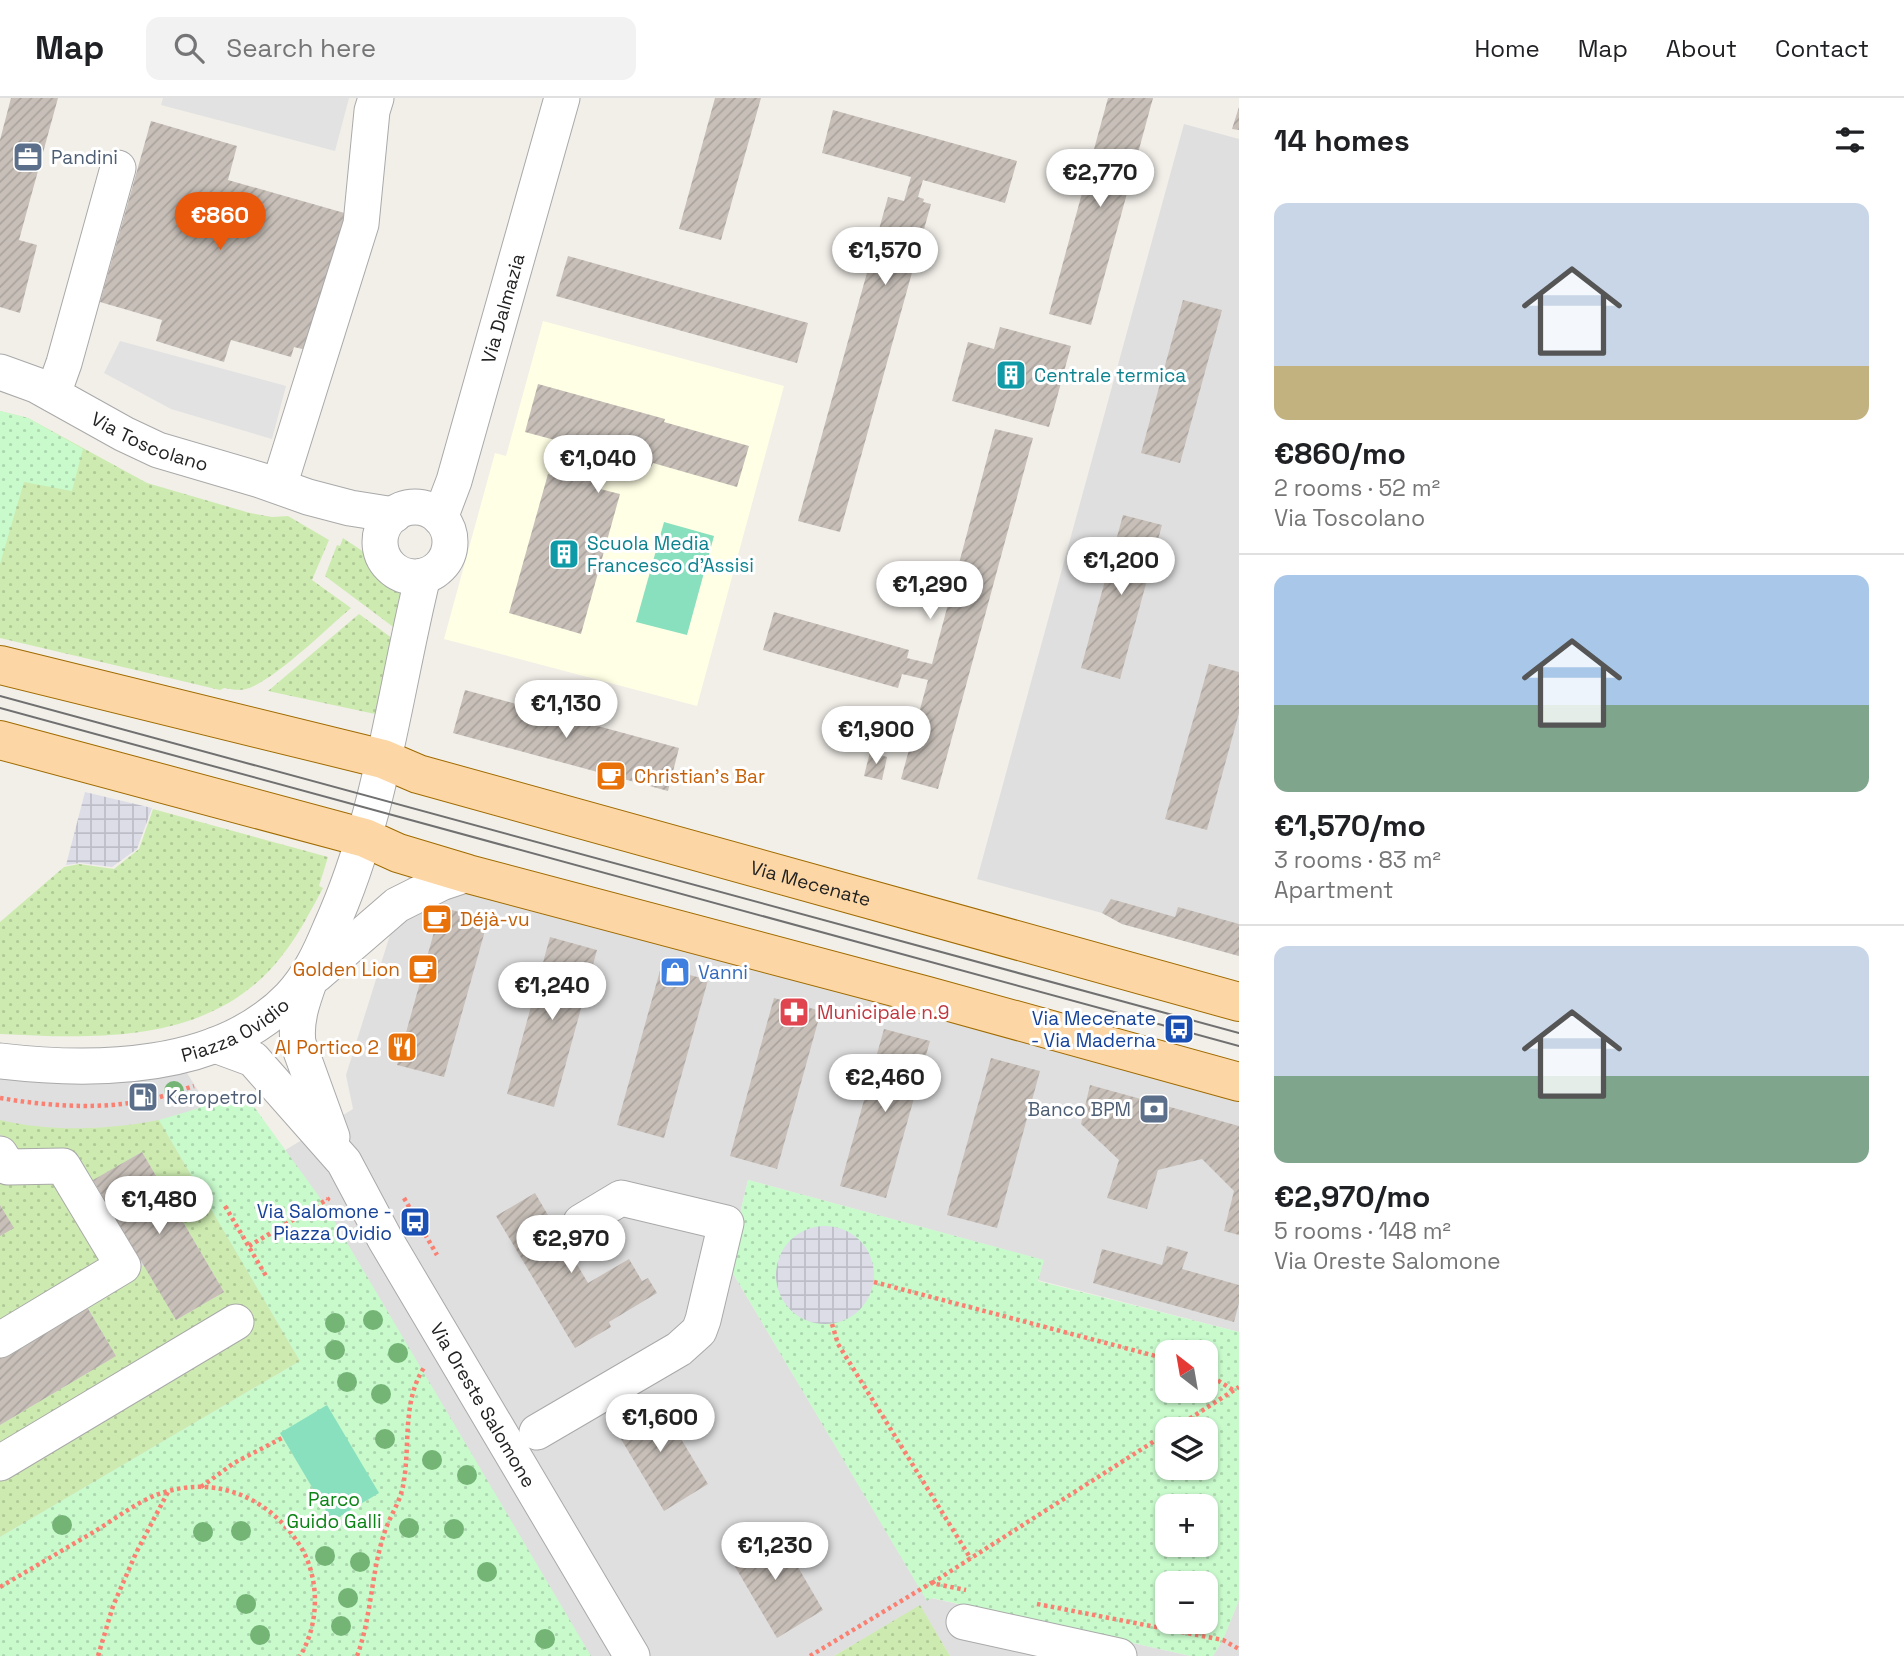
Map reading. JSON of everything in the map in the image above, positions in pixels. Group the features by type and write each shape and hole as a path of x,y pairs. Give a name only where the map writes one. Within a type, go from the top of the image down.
{"main road":[{"path":"0,665 383,759"},
{"path":"0,740 365,838 398,853 468,874 1235,1079"},
{"name":"Via Mecenate","path":"383,759 418,774 1239,1002"}],"street":[{"path":"294,492 361,224 372,111 376,98"},
{"name":"Via Dalmazia","path":"440,518 454,481 562,98"},
{"path":"53,394 118,168"},
{"name":"Via Toscolano","path":"0,372 36,385 158,450 294,492 343,523 387,530 384,558 397,572 409,576 423,576"},
{"path":"383,759 423,576 439,568 448,552 449,534 440,518 430,511 417,508 405,509 387,530"},
{"name":"Piazza Ovidio","path":"0,1060 39,1065 135,1063 177,1057 215,1045 253,1025 305,980 337,914 365,838 383,759"},
{"path":"305,980 397,905 441,883 468,874"},
{"name":"Via Oreste Salomone","path":"305,980 296,1029 298,1043 338,1153 385,1239 632,1656"},
{"name":"Via Oreste Salomone","path":"215,1045 253,1059 338,1153"},
{"path":"0,1154 8,1167 63,1166 123,1266 0,1340"},
{"path":"537,1432 679,1349 699,1331 726,1223 621,1198 581,1222"},
{"path":"0,1463 236,1322"},
{"path":"964,1622 1119,1656"}],"path":[{"path":"404,1198 437,1255"},
{"path":"249,1246 328,1199"},
{"path":"225,1206 267,1276"},
{"path":"874,1282 1155,1356"},
{"path":"832,1324 838,1344 971,1559"},
{"path":"357,1656 385,1531 403,1486 410,1403 426,1364"},
{"path":"1218,1381 1233,1390"},
{"path":"1191,1417 1239,1387"},
{"path":"201,1488 243,1458 282,1438"},
{"path":"931,1583 1155,1440"},
{"path":"0,1587 155,1496 184,1488 214,1487 243,1495 270,1510 291,1531 306,1557 314,1586 314,1616 306,1646 300,1656"},
{"path":"98,1656 113,1606 136,1553 168,1492"}],"shaded area":[{"path":"163,98 349,98 335,151 161,105"},
{"path":"1184,124 1239,139 1239,956 1122,924 1102,913 977,879"},
{"path":"543,321 784,386 697,706 444,639 495,453 506,456"},
{"path":"120,341 286,386 272,439 171,409 104,373"},
{"path":"85,792 152,808 137,849 112,867 80,863 66,865"},
{"path":"411,868 1239,1082 1239,1332 1038,1280 1043,1260 748,1180 728,1265 927,1600 931,1598 1191,1656 950,1656 920,1606 834,1656 0,1656 0,1061 177,1057 249,1172 353,1109 346,1075"},
{"path":"825,1226 844,1230 860,1240 870,1256 874,1275 870,1294 860,1310 844,1320 825,1324 806,1320 790,1310 780,1294 776,1275 780,1256 790,1240 806,1230"},
{"path":"1239,1600 1239,1656 1213,1656 1223,1639"}],"green space":[{"path":"0,411 28,418 147,483 250,513 272,517 288,516 329,540 312,580 351,608 271,676 240,690 220,690 0,638"},
{"path":"0,411 28,418 83,449 72,491 24,482 0,564"},
{"path":"664,522 714,536 687,635 636,622"},
{"path":"343,538 364,552 388,577 412,587 396,629 325,576 337,545 340,546"},
{"path":"359,614 396,641 375,714 268,691"},
{"path":"153,809 328,857 319,886 323,888 293,941 253,985 222,1006 188,1021 152,1030 114,1035 0,1034 0,922 64,867 79,864 114,869 139,849"},
{"name":"Parco Guido Galli","path":"244,1093 323,1202 591,1656 0,1656 0,1537 300,1361 159,1120"},
{"path":"0,1120 80,1128 159,1120 300,1361 0,1537 0,1425 116,1356 83,1300 144,1265 176,1320 224,1292 142,1152 85,1185 13,1155 0,1134"},
{"path":"60,1177 110,1261 0,1326 0,1236 13,1228 0,1205 0,1181"},
{"path":"748,1180 1044,1260 1038,1281 1239,1332 1239,1600 1223,1640 1213,1656 1191,1656 932,1598 927,1601 728,1265"},
{"path":"327,1405 379,1493 332,1521 280,1433"},
{"path":"920,1605 950,1656 834,1656"}],"building":[{"path":"11,98 58,98 19,240 37,245 20,313 0,307 0,140"},
{"path":"715,98 761,98 721,240 679,229"},
{"path":"1108,98 1153,98 1091,325 1049,314"},
{"path":"1239,107 1239,130 1232,129"},
{"path":"833,110 1017,161 1005,203 923,180 918,197 931,204 840,532 798,521 888,197 904,201 911,177 822,153"},
{"path":"151,121 237,146 228,180 348,214 310,351 294,347 291,357 231,340 224,362 156,341 162,320 100,302"},
{"path":"568,256 808,323 797,363 556,296"},
{"path":"1183,300 1222,310 1180,463 1141,453"},
{"name":"Centrale termica","path":"1000,327 1071,346 1049,427 952,401 968,342 994,349"},
{"name":"Scuola Media Francesco d’Assisi","path":"538,384 665,419 664,422 749,446 737,487 653,463 651,467 606,454 596,488 620,494 581,634 509,613 548,474 571,481 581,447 525,432"},
{"path":"995,429 1033,438 938,789 901,779 928,680 902,674 898,688 763,650 774,612 909,650 907,658 932,664"},
{"path":"1123,515 1162,525 1120,679 1081,668"},
{"path":"1209,664 1239,672 1239,713 1207,830 1165,819"},
{"path":"465,690 679,748 668,791 453,733"},
{"path":"870,752 887,757 882,780 864,776"},
{"path":"1111,899 1175,917 1178,907 1239,924 1239,956 1122,924 1102,913"},
{"path":"441,907 488,920 444,1077 397,1065"},
{"path":"550,937 597,950 554,1107 507,1094"},
{"path":"661,967 708,980 664,1138 617,1125"},
{"path":"774,998 821,1011 777,1169 730,1156"},
{"path":"884,1029 930,1041 886,1198 840,1186"},
{"path":"991,1058 1040,1071 997,1228 947,1215"},
{"path":"1090,1085 1239,1126 1239,1235 1224,1231 1234,1191 1202,1159 1158,1170 1147,1209 1107,1198 1119,1160 1081,1124"},
{"path":"142,1152 224,1292 176,1320 93,1180"},
{"path":"535,1193 588,1283 629,1259 642,1281 648,1278 657,1293 609,1322 611,1327 575,1348 496,1216"},
{"path":"0,1205 14,1228 0,1236"},
{"path":"1167,1246 1188,1252 1182,1269 1239,1285 1239,1303 1234,1322 1093,1283 1102,1249 1162,1265"},
{"path":"87,1307 116,1356 0,1425 0,1358"},
{"path":"656,1397 708,1484 664,1511 612,1424"},
{"path":"774,1526 823,1610 777,1638 727,1553"}],"tram line":[{"path":"0,696 1239,1033"},
{"path":"0,708 1239,1046"}],"place":[{"name":"Pandini","path":"28,157"},
{"name":"Centrale termica","path":"1011,375"},
{"name":"Scuola Media Francesco d’Assisi","path":"564,554"},
{"name":"Christian’s Bar","path":"611,776"},
{"name":"Déjà-vu","path":"437,919"},
{"name":"Golden Lion","path":"423,969"},
{"name":"Vanni","path":"675,972"},
{"name":"Municipale n.9","path":"794,1012"},
{"name":"Via Mecenate - Via Maderna","path":"1179,1029"},
{"name":"Al Portico 2","path":"402,1047"},
{"name":"Keropetrol","path":"143,1097"},
{"name":"Banco BPM","path":"1154,1109"},
{"name":"Via Salomone - Piazza Ovidio","path":"415,1222"}]}
